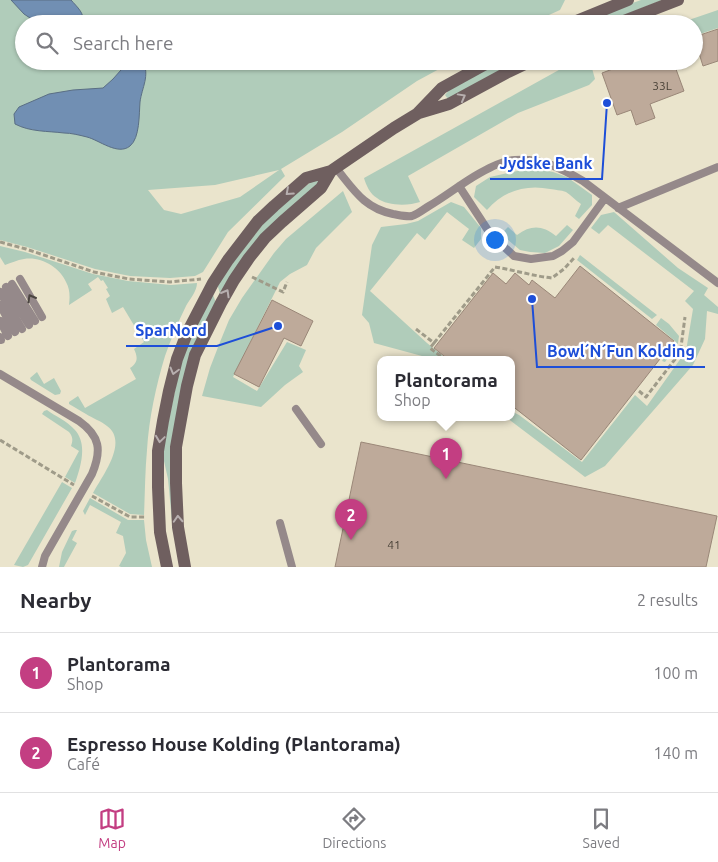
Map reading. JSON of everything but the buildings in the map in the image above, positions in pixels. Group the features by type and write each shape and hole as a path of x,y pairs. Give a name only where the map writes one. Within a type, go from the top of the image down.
{"street":[{"path":"591,15 628,0"},
{"path":"639,15 678,0"},
{"path":"417,114 442,88 475,70"},
{"path":"167,567 160,532 158,497 158,451 162,421 177,359 187,332 228,260 274,206 306,178 334,169 417,114 449,104 512,70"},
{"path":"185,567 178,527 176,447 187,386 195,355 221,302 249,258 276,227 321,188 334,169"}],"lane":[{"path":"334,169 367,204 386,212 412,216 499,163 514,160 535,160 559,167 583,181 718,283"},
{"path":"618,208 718,167"},
{"path":"459,186 491,235 514,256 531,259 553,256 562,251 573,242 606,198"},
{"path":"19,329 20,280"},
{"path":"6,287 19,329"},
{"path":"6,287 19,329"},
{"path":"0,305 19,329"},
{"path":"0,321 19,329"},
{"path":"0,374 79,421 86,426 98,443 97,464 45,556 42,567"},
{"path":"296,409 321,444"},
{"path":"280,523 292,567"}],"path":[{"path":"0,242 94,272 120,277 170,282 202,279 213,284"},
{"path":"441,356 430,348 495,267 552,278 576,256"},
{"path":"258,270 251,279 283,292 287,282"},
{"path":"639,391 646,397 676,358 682,346 685,317"},
{"path":"416,329 434,343"}],"green space":[{"path":"0,0 565,0 560,10 549,15 15,15 15,70 437,70 417,81 342,132 281,169 285,176 228,232 203,272 195,276 170,278 130,276 95,269 0,240","holes":["279,170 240,197 181,214 164,210 148,190 215,185"]},
{"path":"641,0 662,0 624,15 602,15"},
{"path":"718,10 718,28 703,33 703,15"},
{"path":"485,70 503,70 448,99 445,95 450,89"},
{"path":"559,70 592,70 595,79 589,85 518,113 408,176 420,202 404,205 381,201 369,189 364,178"},
{"path":"531,168 567,177 592,195 592,205 579,219 575,216 581,204 568,193 562,191 541,188 516,190 500,198 487,210 474,197 476,186 490,177"},
{"path":"316,178 320,183 220,294 217,283 263,224 284,203"},
{"path":"343,191 352,212 316,248 307,265 280,282 233,377 257,391 287,342 306,350 299,366 303,372 285,385 261,407 202,396 220,342 229,320 242,298 286,239"},
{"path":"451,202 464,207 481,228 481,239 474,248 462,240 469,229 447,212 425,240 417,233 370,291 443,356 422,356 374,343 369,323 362,315 372,245 381,227 418,221"},
{"path":"614,212 678,268 708,288 704,295 718,307 718,314 707,311 705,339 693,365 605,466 585,477 511,421 515,421 515,413 582,462 635,395 647,406 686,351 693,309 685,301 694,291 608,225 599,234 591,228 601,215"},
{"path":"567,225 573,230 559,246 545,253 520,250 501,234 508,227 517,235 527,229 541,228 556,236"},
{"path":"0,246 93,274 128,281 171,285 197,283 195,292 183,312 165,356 156,390 148,438 144,515 130,514 93,493 107,469 115,450 113,433 107,426 69,404 69,402 78,396 85,408 136,379 130,368 137,360 134,349 144,342 123,307 112,313 106,299 110,296 106,289 108,288 103,280 101,281 98,277 88,284 92,290 69,305 67,285 54,267 36,259 19,260 5,265 0,257"},
{"path":"580,255 657,315 652,319 577,260"},
{"path":"212,292 216,303 190,361 173,532 168,479 162,452 181,362"},
{"path":"661,318 679,336 678,343 665,362 662,361 676,342 656,325"},
{"path":"37,372 44,384 54,378 61,391 60,394 55,395 31,380 30,378"},
{"path":"47,410 71,426 81,441 81,462 75,483 65,477 79,451 71,446 72,439 69,432 42,414"},
{"path":"62,482 72,488 28,565 23,567 14,565"},
{"path":"90,498 128,520 144,520 152,567 119,566 126,553 123,536 116,533 121,522 90,505 85,515 83,511"},
{"path":"77,530 72,540 77,543 64,567 59,567 62,552 72,531"}],"water":[{"path":"11,0 71,0 82,15 26,15"},
{"path":"121,70 146,70 136,137 130,146 125,149 114,148 84,136 33,130 15,124 14,114 19,107 49,94 103,88"}],"place":[{"name":"Jydske Bank","path":"607,103"},
{"name":"Bowl´N´Fun Kolding","path":"532,299"},
{"name":"SparNord","path":"278,326"},
{"name":"Plantorama","path":"446,479"},
{"name":"Espresso House Kolding (Plantorama)","path":"351,540"}]}
